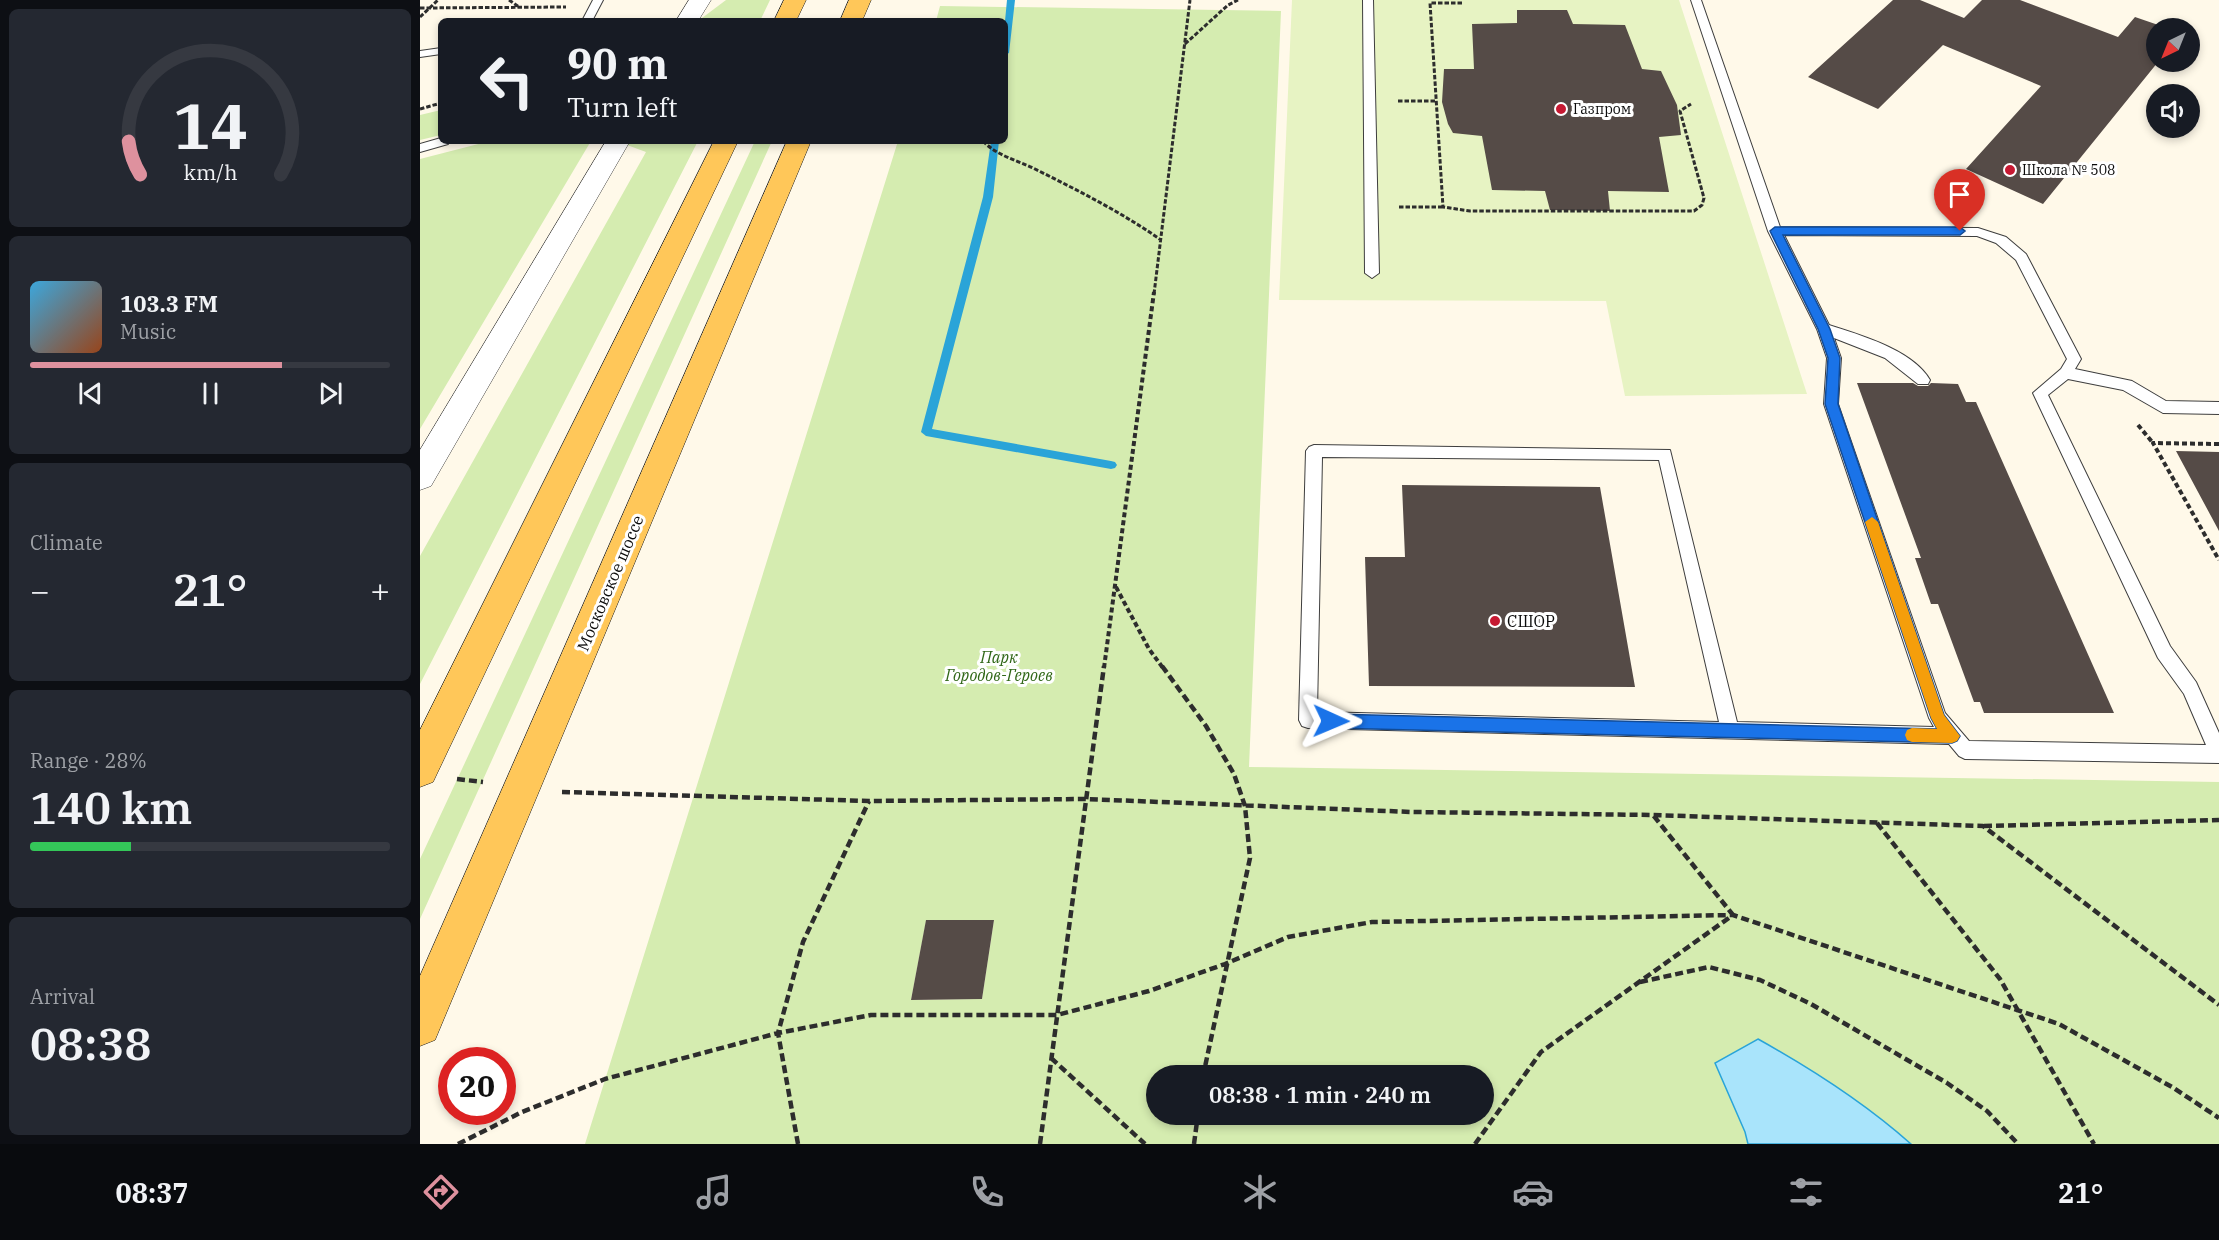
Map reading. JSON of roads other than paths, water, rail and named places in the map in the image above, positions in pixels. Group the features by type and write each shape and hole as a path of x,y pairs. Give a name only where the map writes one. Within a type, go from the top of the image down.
{"main road":[{"path":"786,18 795,0"},
{"path":"852,18 860,0"},
{"path":"420,769 725,144"},
{"name":"Московское шоссе","path":"420,1025 798,144"}],"street":[{"path":"689,18 700,0"},
{"path":"420,477 616,144"}],"lane":[{"path":"589,18 598,0"},
{"path":"1368,0 1372,273"},
{"path":"1696,0 1775,231 1824,329 1834,358 1832,404 1938,718 1965,750 2219,753 2212,722 2164,652 2040,393 2067,373 2074,359 2021,257 2001,240 1978,232 1775,231"},
{"path":"420,54 438,51"},
{"path":"420,148 438,143"},
{"path":"1824,329 1871,344 1916,372 1923,380"},
{"path":"2067,373 2127,386 2163,407 2219,408"},
{"path":"1730,730 1665,454 1314,451 1308,720 1952,736"}],"water":[{"path":"1758,1039 1838,1087 1911,1144 1748,1144 1715,1063"}],"waterway":[{"path":"1008,26 1011,0"},
{"path":"995,144 988,197 926,432 1111,465"}],"place":[{"name":"Газпром","path":"1561,109"},
{"name":"Школа № 508","path":"2010,170"},
{"name":"СШОР","path":"1495,621"}],"park label":[{"name":"Парк Городов-Героев","path":"999,666"}]}
